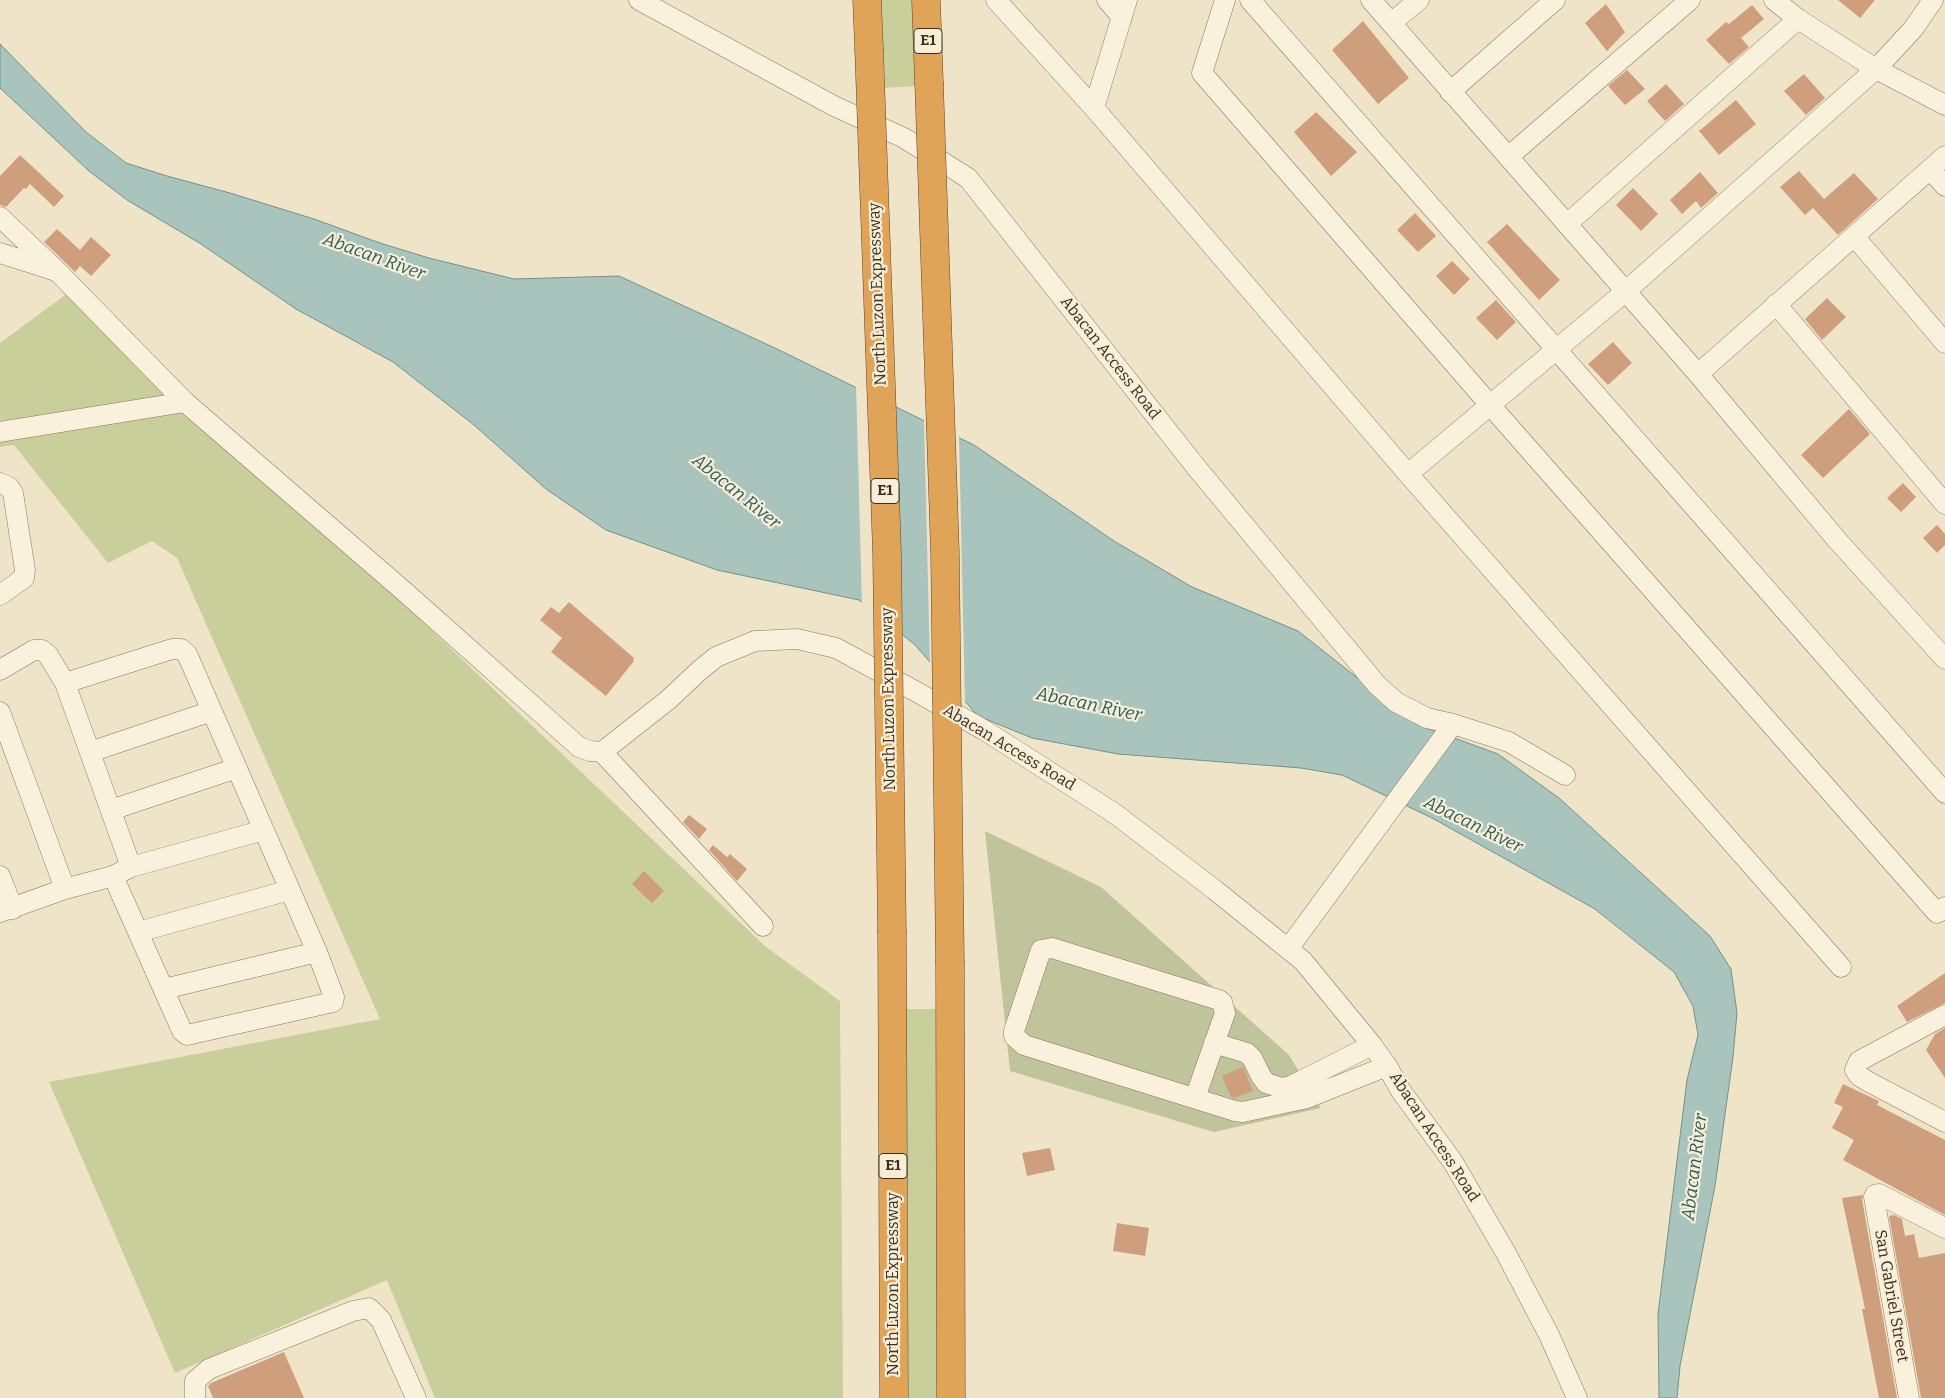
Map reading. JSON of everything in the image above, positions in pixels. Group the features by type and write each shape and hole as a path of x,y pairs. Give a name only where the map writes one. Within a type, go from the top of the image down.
{"highway":[{"name":"North Luzon Expressway","path":"867,0 887,553 892,933 894,1398"},
{"name":"E1","path":"926,0 945,553 950,964 951,1398"}],"street":[{"name":"Abacan Access Road","path":"639,0 834,106 912,143 968,178 1196,467 1377,685 1396,702 1427,718 1451,728 1509,742 1565,774"},
{"path":"996,0 1094,108 1408,474 1841,967"},
{"path":"1094,108 1124,8 1107,0"},
{"path":"1225,0 1202,73 1490,405 1937,913 1945,907"},
{"path":"1250,0 1945,793"},
{"path":"1371,0 1698,374 1837,540 1945,659"},
{"path":"1392,23 1419,0"},
{"path":"1450,92 1555,0"},
{"path":"1508,157 1690,0"},
{"path":"1774,0 1798,19 1876,68 1945,105"},
{"path":"1408,474 1626,291 1876,68 1913,28 1933,0"},
{"path":"1567,224 1798,19"},
{"path":"1698,374 1945,156"},
{"path":"1930,169 1945,186"},
{"path":"0,217 58,272 185,402 405,592 573,742 579,747 590,751 602,752 763,926"},
{"path":"1854,236 1945,344"},
{"path":"0,252 58,272"},
{"path":"1776,304 1945,504"},
{"path":"0,432 185,402"},
{"path":"0,595 24,578 25,570 13,493 4,485"},
{"name":"Abacan Access Road","path":"602,752 668,700 716,657 755,640 797,639 836,648 984,730 1114,812 1303,961 1372,1045 1387,1066 1400,1091 1453,1162 1507,1255 1549,1334 1577,1398"},
{"path":"65,683 172,649 181,649 187,654 317,952 334,997 334,1002 187,1035 182,1031 113,876"},
{"path":"0,670 34,650 42,650 48,655 65,683 131,867"},
{"path":"90,752 212,711"},
{"path":"0,712 65,889"},
{"path":"1288,949 1451,728"},
{"path":"111,810 237,768"},
{"path":"0,876 6,910 65,889 113,876 131,867 264,830"},
{"path":"138,932 290,890"},
{"path":"1195,1098 1225,1013 1224,1006 1219,1000 1052,948 1041,950 1014,1031 1014,1036 1024,1045 1235,1111 1250,1111 1307,1098 1387,1066"},
{"path":"164,989 317,952"},
{"path":"1859,1069 1945,1015"},
{"path":"1214,1043 1247,1053 1252,1058 1266,1083 1282,1088 1290,1086 1372,1045"},
{"path":"1859,1069 1865,1069 1945,1109"},
{"path":"1859,1069 1945,1122"},
{"name":"San Gabriel Street","path":"1909,1398 1875,1194 1879,1194 1945,1228"},
{"path":"195,1398 195,1382 209,1369 353,1310 369,1308 381,1320 416,1398"}],"green space":[{"path":"881,0 914,0 918,86 885,88"},
{"path":"72,290 765,946 840,1001 843,1398 435,1398 387,1280 175,1373 49,1082 380,1019 177,558 152,541 108,563 14,445 0,447 0,343"},
{"path":"985,831 1101,887 1289,1055 1321,1108 1214,1132 1010,1071"},
{"path":"906,1009 939,1009 941,1398 908,1398"}],"water":[{"name":"Abacan River","path":"0,44 86,132 126,163 314,219 380,243 429,258 514,279 619,276 777,349 974,445 1114,541 1192,587 1298,631 1416,724 1498,754 1559,798 1710,936 1731,969 1737,1013 1733,1057 1715,1186 1680,1366 1677,1398 1659,1398 1658,1314 1687,1080 1698,1035 1693,1006 1674,972 1595,909 1432,818 1342,775 1301,768 1118,754 1032,738 978,716 914,644 859,600 717,570 606,530 546,489 474,425 393,362 296,309 201,244 127,200 89,171 0,88"}],"pier":[{"path":"856,385 891,402 897,634 862,605"},
{"path":"924,418 959,435 965,704 930,665"}],"building":[{"path":"1838,0 1875,0 1860,18"},
{"path":"1606,4 1625,32 1607,51 1585,23"},
{"path":"1752,5 1764,19 1741,38 1749,47 1729,64 1706,40 1726,22 1729,24"},
{"path":"1363,21 1409,78 1378,104 1332,50"},
{"path":"1627,70 1645,89 1625,105 1608,86"},
{"path":"1804,74 1825,98 1806,115 1784,91"},
{"path":"1666,84 1684,104 1665,121 1647,101"},
{"path":"1736,100 1756,124 1719,155 1699,131"},
{"path":"1316,112 1357,152 1331,176 1294,132"},
{"path":"20,155 64,196 54,207 30,184 6,207 0,205 0,176"},
{"path":"1799,171 1824,199 1854,173 1878,199 1838,235 1813,208 1805,215 1780,187"},
{"path":"1700,172 1718,193 1701,208 1696,201 1682,214 1670,200"},
{"path":"1633,188 1658,214 1641,231 1616,205"},
{"path":"1415,213 1436,236 1418,252 1397,230"},
{"path":"1507,224 1560,280 1539,300 1487,242"},
{"path":"57,229 80,250 91,237 111,255 91,276 80,266 75,272 44,242"},
{"path":"1452,261 1470,279 1454,295 1436,276"},
{"path":"1827,298 1846,317 1822,340 1805,319"},
{"path":"1496,300 1516,322 1497,340 1476,318"},
{"path":"1613,342 1632,363 1608,385 1588,364"},
{"path":"1849,409 1870,434 1823,478 1801,455"},
{"path":"1903,483 1916,497 1901,512 1887,498"},
{"path":"1937,525 1945,534 1945,545 1937,553 1923,538"},
{"path":"569,602 634,658 634,661 606,696 551,652 562,638 540,620 551,607 559,613"},
{"path":"689,815 707,829 699,839 683,822"},
{"path":"713,845 727,857 730,854 747,869 737,881 709,850"},
{"path":"644,871 664,891 652,903 632,884"},
{"path":"1945,973 1945,1003 1907,1022 1897,1006"},
{"path":"1945,1028 1945,1078 1926,1050 1935,1034"},
{"path":"1243,1067 1253,1091 1234,1098 1231,1097 1222,1076"},
{"path":"1843,1084 1879,1101 1877,1105 1945,1140 1945,1215 1843,1160 1854,1140 1832,1128 1843,1107 1834,1103"},
{"path":"1050,1148 1055,1170 1027,1176 1022,1153"},
{"path":"1863,1195 1862,1199 1897,1398 1879,1398 1862,1309 1865,1309 1842,1198"},
{"path":"1894,1215 1902,1219 1905,1236 1914,1234 1919,1258 1945,1253 1945,1398 1921,1398 1889,1216"},
{"path":"1117,1223 1149,1228 1145,1256 1113,1251"},
{"path":"284,1352 304,1398 213,1398 208,1386 211,1383"}]}
